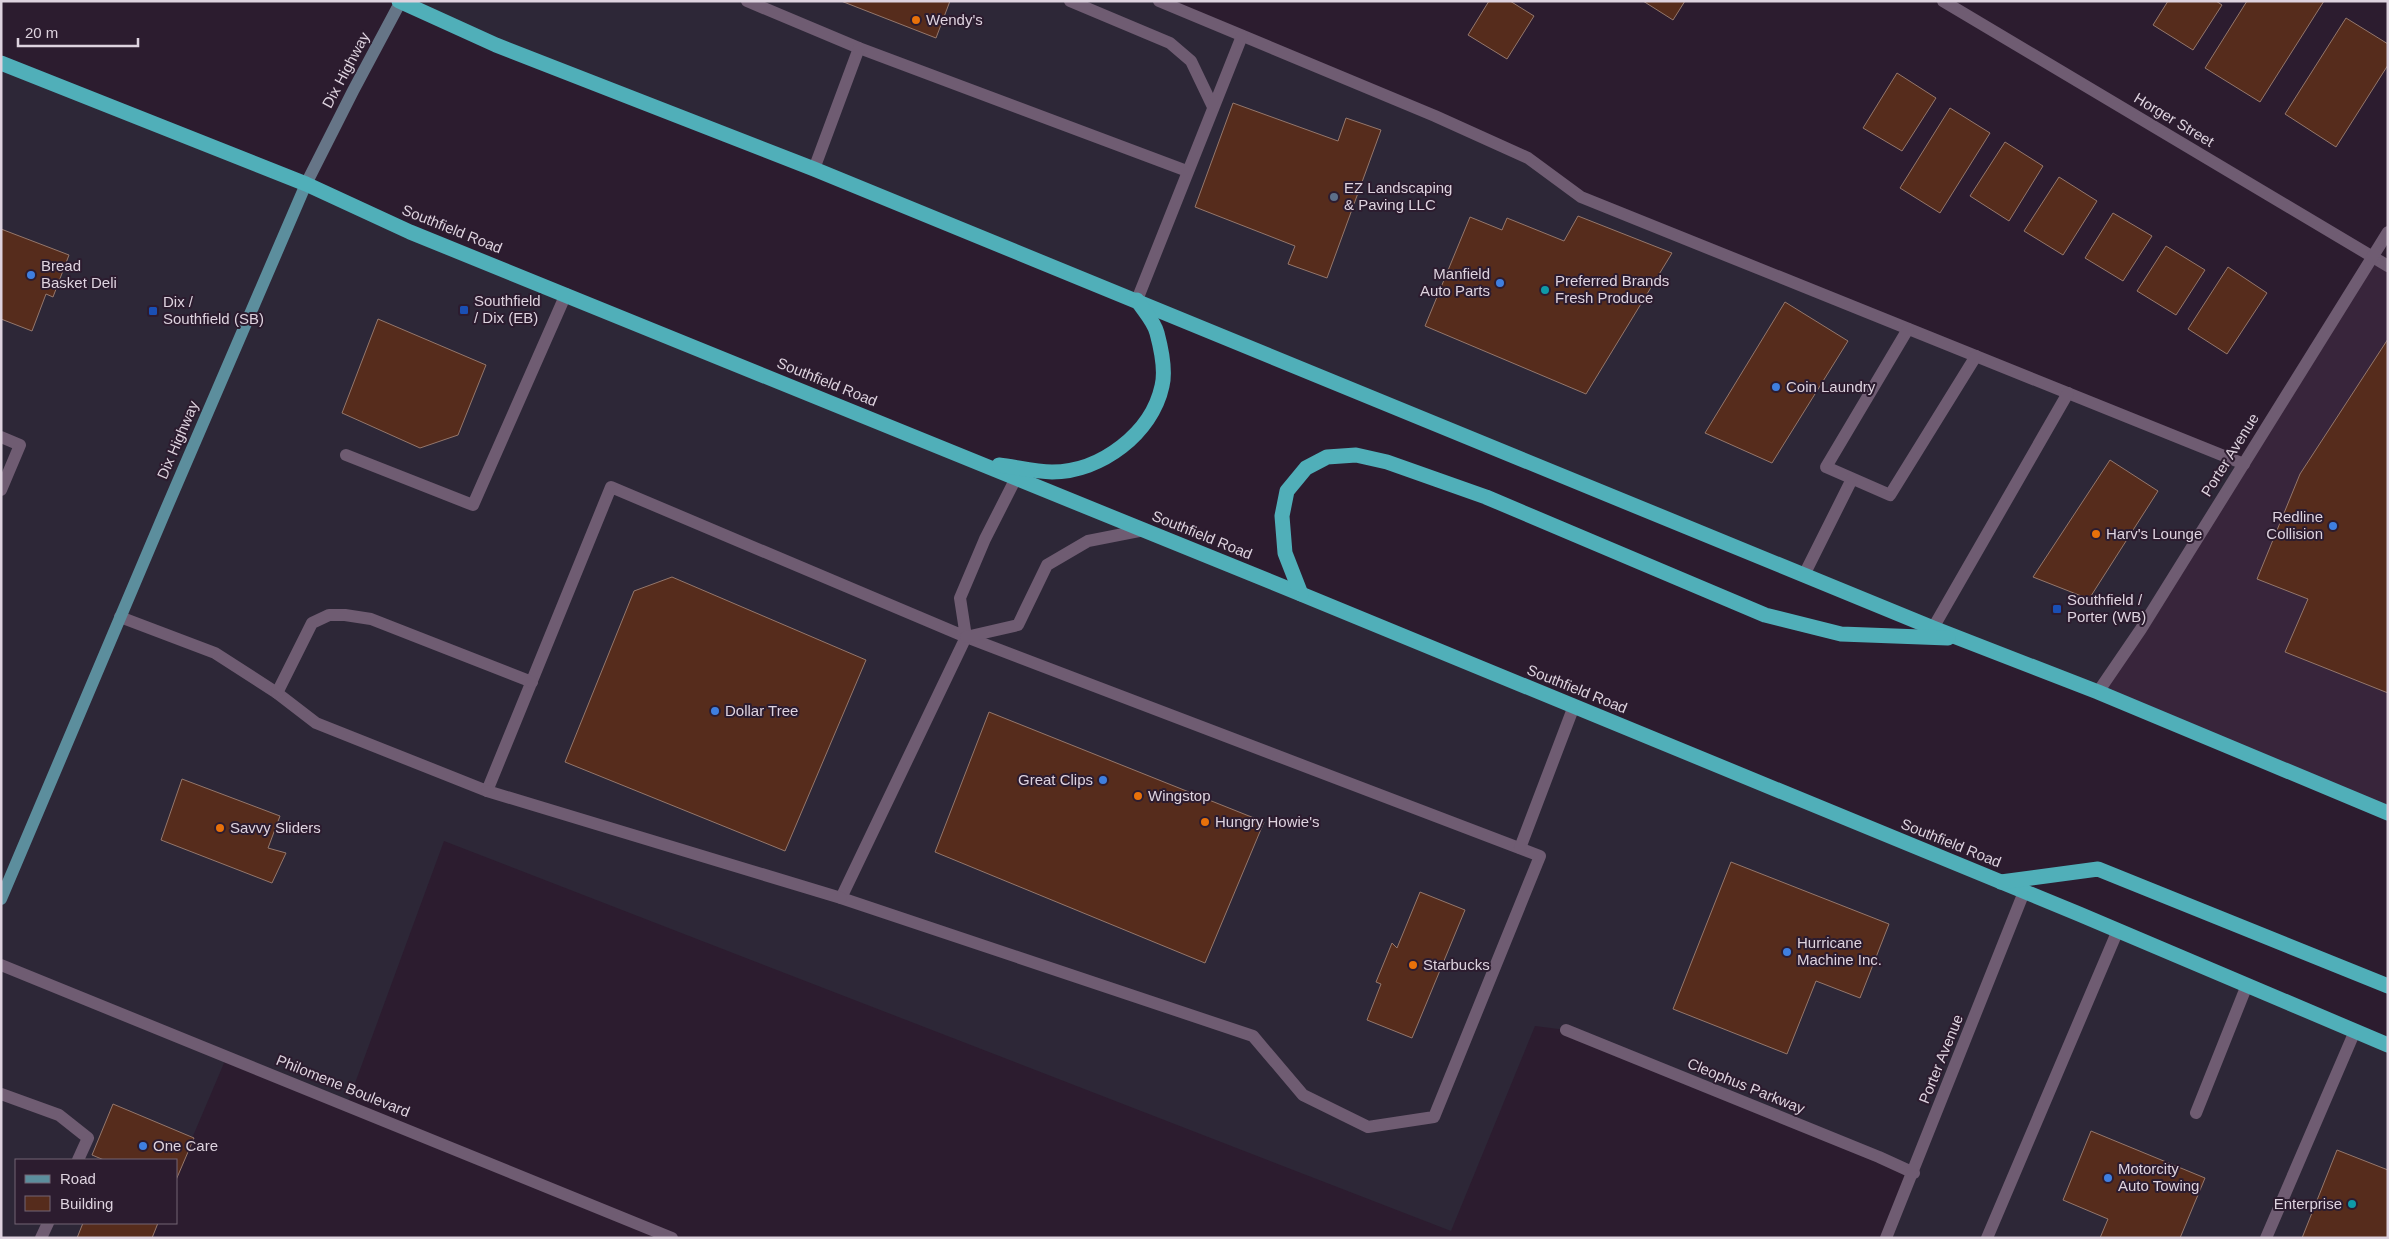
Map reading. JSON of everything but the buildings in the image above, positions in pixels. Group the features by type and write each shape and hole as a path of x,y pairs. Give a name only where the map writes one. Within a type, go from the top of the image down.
{"highway":[{"path":"400,2 496,45 814,169 1137,300 1933,628 2098,692 2388,813"},
{"name":"Southfield Road","path":"1,63 306,184 410,232 1574,706 2118,930 2388,1045"},
{"path":"978,463 1053,472 1079,467 1104,458 1121,448 1147,420 1162,385 1162,353 1156,330 1137,300"},
{"path":"1301,594 1286,553 1282,516 1288,491 1306,468 1327,457 1356,455 1387,462 1486,497 1765,614 1841,634 1960,638"},
{"path":"2000,882 2098,869 2388,986"}],"main road":[{"name":"Dix Highway","path":"1,900 306,184 400,2"}],"street":[{"path":"747,1 859,48 1188,172"},
{"path":"1070,1 1170,43 1191,61 1213,107"},
{"path":"1159,1 1436,116 1528,158 1581,197 2244,464"},
{"name":"Horger Street","path":"1943,1 2388,266"},
{"path":"1137,300 1242,36"},
{"path":"814,169 859,48"},
{"name":"Porter Avenue","path":"2098,692 2244,464 2388,232"},
{"path":"346,455 473,505 566,294"},
{"path":"1908,329 1826,467 1890,495 1976,356"},
{"path":"1933,628 2068,393"},
{"path":"1,437 20,445 1,490"},
{"path":"840,898 966,636 960,598 984,539 1016,478"},
{"path":"1804,575 1852,479"},
{"path":"120,617 215,652 277,693 316,723 487,791 840,898 1253,1036 1303,1095 1368,1127 1434,1117 1540,856 966,636 611,487 487,791"},
{"path":"966,636 1018,625 1047,565 1088,541 1144,530"},
{"path":"277,693 312,623 329,615 344,614 371,619 532,682"},
{"path":"1520,848 1574,706"},
{"name":"Porter Avenue","path":"1886,1238 1914,1173 2024,892"},
{"path":"1988,1238 2118,930"},
{"name":"Philomene Boulevard","path":"1,966 82,997 672,1238"},
{"path":"2196,1113 2247,985"},
{"name":"Cleophus Parkway","path":"1566,1030 1870,1153 1914,1173"},
{"path":"2266,1238 2355,1031"},
{"path":"1,1094 59,1115 88,1138 78,1159"},
{"path":"41,1238 48,1224"}],"shaded area":[{"path":"401,1 1159,1 1528,158 1581,197 2244,464 2098,692"},
{"path":"1,63 2388,1045 2388,1238 1886,1238 1913,1173 1566,1030 1535,1026 1451,1231 444,841 347,1105 227,1056 178,1171 178,1159 15,1159 15,1224 156,1224 150,1238 1,1238"},
{"path":"2372,257 2388,267 2388,814 2098,692"}],"place":[{"name":"Wendy's","path":"916,20"},
{"name":"EZ Landscaping & Paving LLC","path":"1334,197"},
{"name":"Bread Basket Deli","path":"31,275"},
{"name":"Manfield Auto Parts","path":"1500,283"},
{"name":"Preferred Brands Fresh Produce","path":"1545,290"},
{"name":"Southfield / Dix (EB)","path":"464,310"},
{"name":"Dix / Southfield (SB)","path":"153,311"},
{"name":"Coin Laundry","path":"1776,387"},
{"name":"Redline Collision","path":"2333,526"},
{"name":"Harv's Lounge","path":"2096,534"},
{"name":"Southfield / Porter (WB)","path":"2057,609"},
{"name":"Dollar Tree","path":"715,711"},
{"name":"Great Clips","path":"1103,780"},
{"name":"Wingstop","path":"1138,796"},
{"name":"Hungry Howie's","path":"1205,822"},
{"name":"Savvy Sliders","path":"220,828"},
{"name":"Hurricane Machine Inc.","path":"1787,952"},
{"name":"Starbucks","path":"1413,965"},
{"name":"One Care","path":"143,1146"},
{"name":"Motorcity Auto Towing","path":"2108,1178"},
{"name":"Enterprise","path":"2352,1204"}]}
